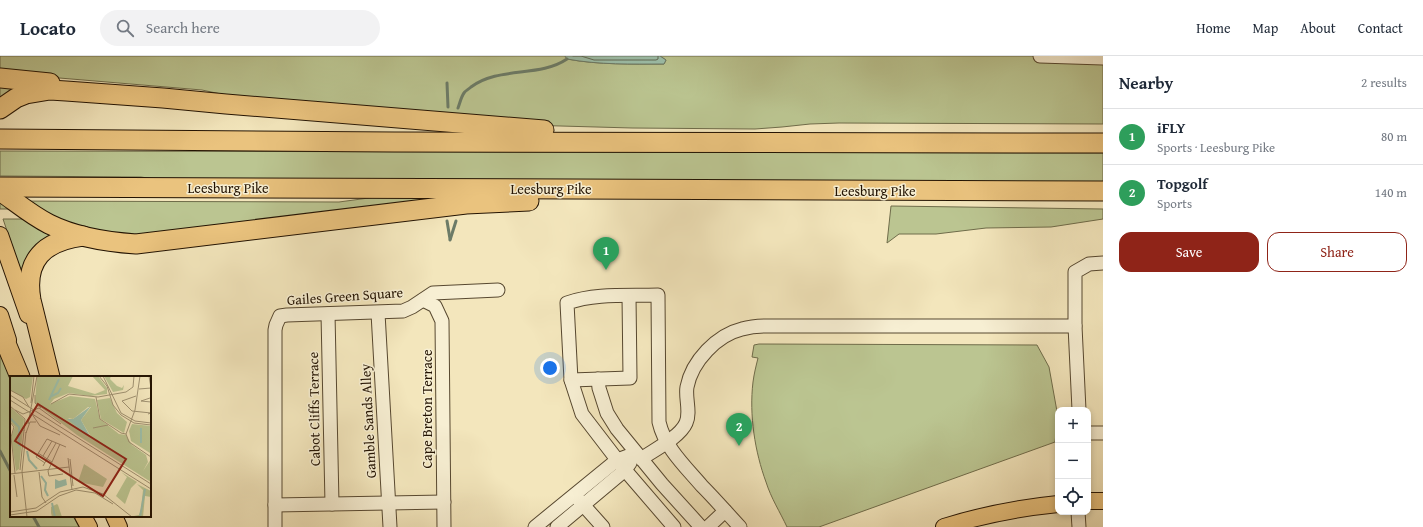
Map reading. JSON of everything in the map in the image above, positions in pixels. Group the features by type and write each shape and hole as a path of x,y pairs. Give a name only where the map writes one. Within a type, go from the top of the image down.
{"highway":[{"path":"0,78 56,84 108,93"},
{"path":"0,109 16,98 37,91 50,90 108,93 233,105 596,134 735,142"},
{"path":"0,139 394,142 1103,142"},
{"name":"Leesburg Pike","path":"0,187 1103,191"},
{"path":"0,190 27,211 50,225 83,236 105,241 136,244 466,204 751,190"},
{"path":"50,376 29,288 32,268 37,258 51,245 60,240 83,236"},
{"path":"0,329 20,376"}],"main road":[{"path":"0,235 50,376"},
{"path":"0,315 20,376"},
{"path":"1091,501 1103,501"},
{"path":"944,527 979,516 1010,510 1055,504"},
{"path":"84,517 89,527"},
{"path":"114,517 119,527"}],"street":[{"path":"1040,56 1103,58"},
{"path":"1079,407 1075,326 1075,272 1089,264 1103,263"},
{"name":"Gailes Green Square","path":"275,527 276,325 280,316 403,311 412,307 433,293 498,290"},
{"path":"674,527 621,465 582,414 571,380 567,303 583,298 658,295 659,422 661,432 682,463 740,527"},
{"path":"571,380 630,378 629,296"},
{"name":"Cape Breton Terrace","path":"423,300 435,306 442,321 444,527"},
{"name":"Gamble Sands Alley","path":"378,313 390,527"},
{"name":"Cabot Cliffs Terrace","path":"328,314 332,504"},
{"path":"535,527 579,500 621,465 666,441 682,430 687,422 687,387 693,369 703,355 714,345 725,336 741,329 766,326 1075,326"},
{"path":"598,379 599,388 607,413 617,429 701,527"},
{"path":"1091,434 1103,433"},
{"path":"557,527 579,500"},
{"path":"579,500 603,527"},
{"path":"275,505 444,502"},
{"path":"708,527 725,511"},
{"path":"1078,515 1079,527"}],"shaded area":[{"path":"0,56 565,56 567,59 591,62 616,64 664,64 666,60 660,56 1103,56 1103,124 839,123 755,129 525,125 249,100 202,90 0,73"},
{"path":"0,84 19,86 0,99"},
{"path":"0,151 1103,153 1103,183 154,179 141,177 0,176"},
{"path":"477,196 141,237 84,230 36,209 0,209 0,201 339,202 376,197"},
{"path":"891,206 1103,209 1103,219 1051,227 986,228 936,234 899,234 887,243"},
{"path":"3,219 26,219 56,234 22,275"},
{"path":"754,345 1037,345 1049,367 1056,407 1055,442 819,527 787,527 768,488 756,446 752,420 752,395 753,379 758,358 752,357"},
{"path":"0,348 10,376 10,517 74,517 79,527 0,527"}],"water":[{"path":"565,56 660,56 666,60 664,64 616,64 579,61 567,59"}],"waterway":[{"path":"458,108 461,98 465,92 482,81 494,76 532,71 556,65 567,59"},
{"path":"447,83 448,107"},
{"path":"447,221 450,239"},
{"path":"450,240 456,221"},
{"path":"0,451 10,470"},
{"path":"34,517 39,527"}],"place":[{"name":"iFLY","path":"606,270"},
{"name":"Topgolf","path":"739,446"}]}
